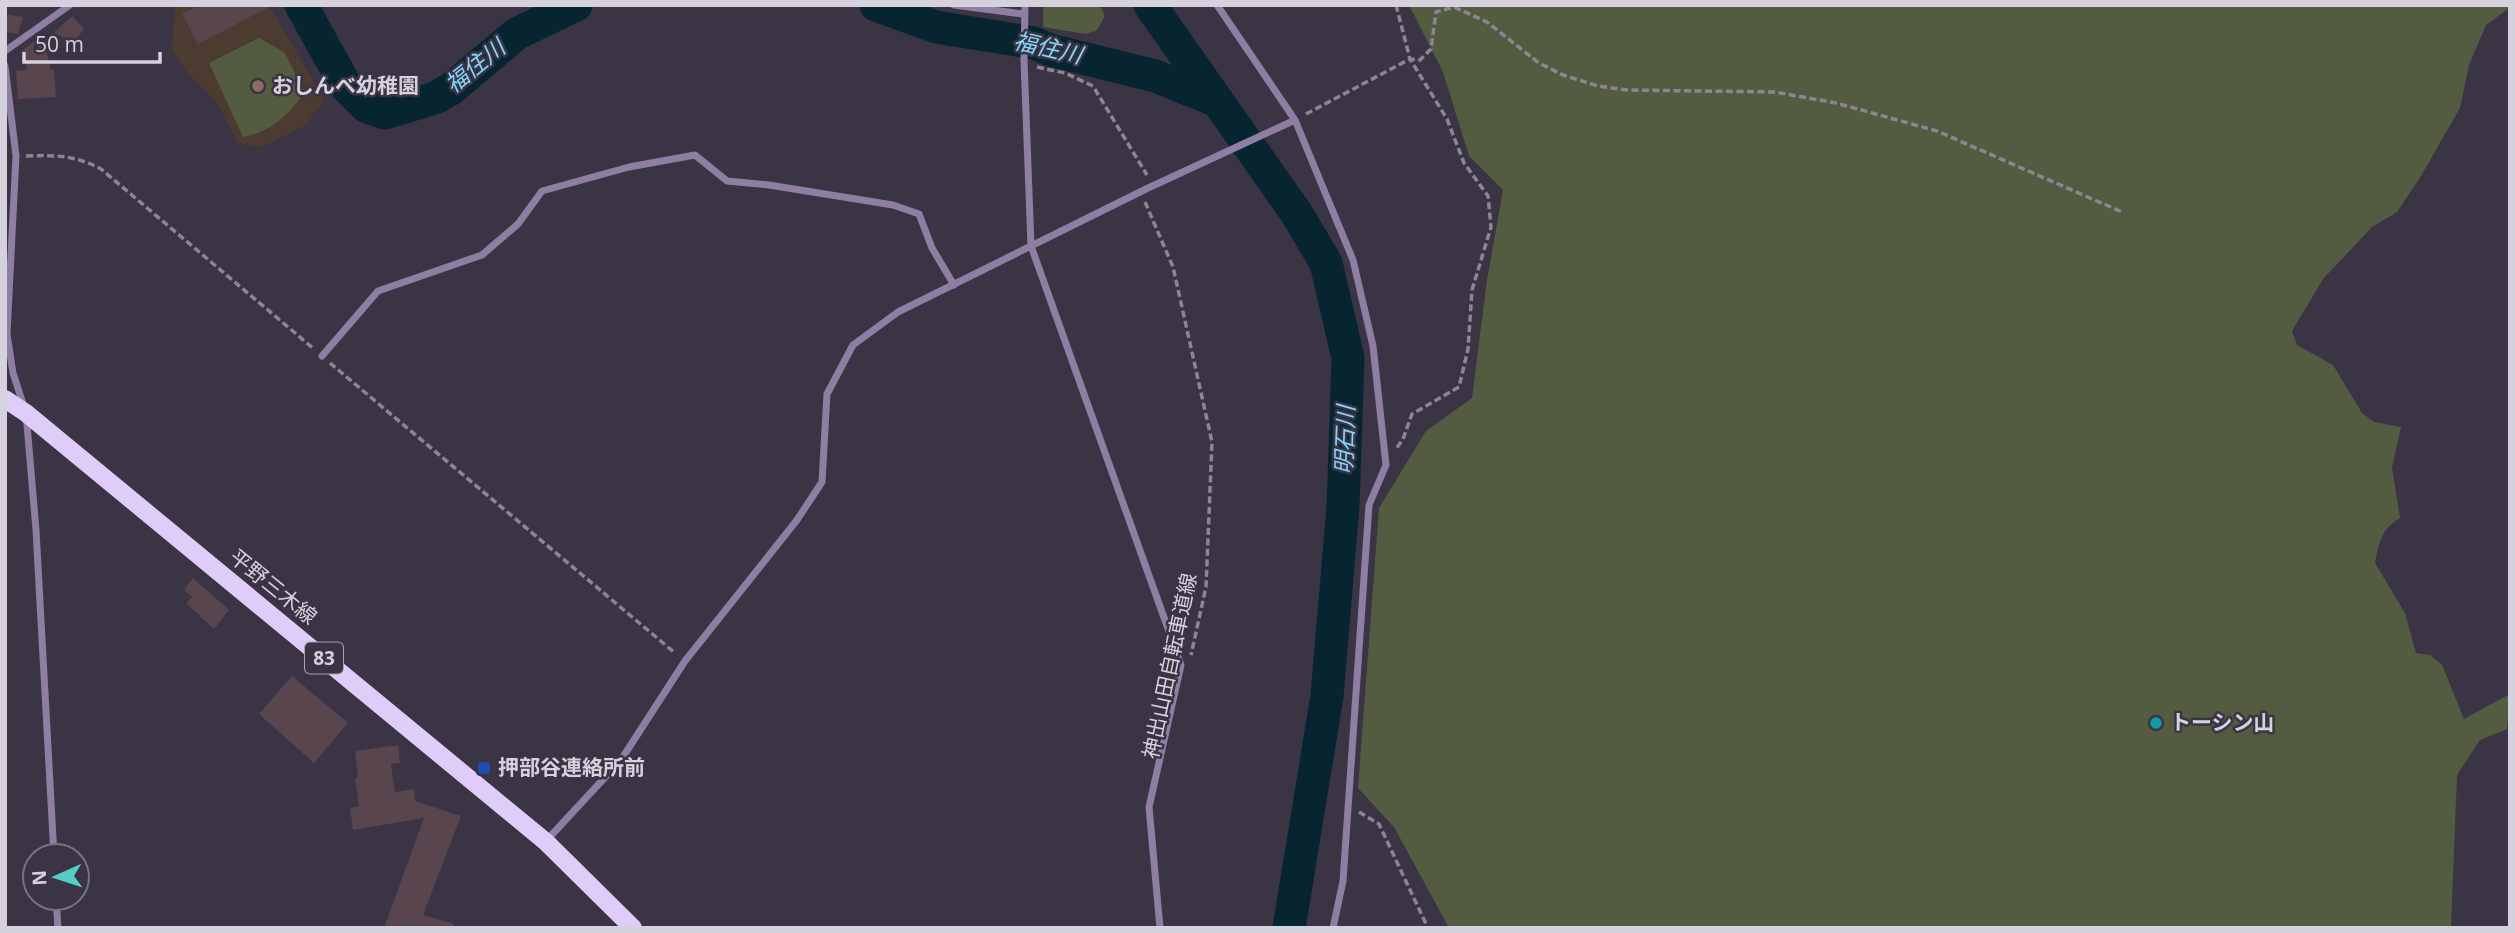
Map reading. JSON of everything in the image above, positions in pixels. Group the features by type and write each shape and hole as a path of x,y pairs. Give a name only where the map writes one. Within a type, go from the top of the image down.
{"main road":[{"name":"平野三木線","path":"5,399 26,413 546,842 633,928"}],"street":[{"path":"5,51 70,5"},
{"path":"954,5 1024,10 1031,246 1181,665 1149,807 1160,928"},
{"path":"1217,5 1295,120 1353,260 1373,346 1386,465 1369,505 1343,881 1333,928"},
{"path":"5,66 16,156 8,334 12,373 26,413 37,543 53,842"},
{"path":"546,842 621,760 685,661 797,520 822,482 827,394 853,345 898,312 1146,189 1295,120"},
{"path":"322,356 378,291 482,255 518,224 541,191 629,167 695,155 727,181 893,205 919,214 932,248 954,285"}],"path":[{"path":"1386,465 1403,439 1412,414 1460,387 1468,349 1472,290 1491,227 1488,196 1464,163 1447,119 1410,59 1396,5"},
{"path":"1295,120 1410,59 1420,60 1431,49 1436,12 1454,7 1487,22 1539,63 1575,79 1627,90 1775,92 1836,103 1937,131 2122,212"},
{"name":"神出山田自転車道線","path":"1037,57 1037,67 1065,73 1093,86 1149,177 1143,199 1173,267 1212,442 1206,587 1188,666"},
{"path":"16,156 55,155 82,159 101,169 685,661"},
{"path":"1348,805 1379,824 1428,928"}],"shaded area":[{"name":"おしんべ幼稚園","path":"175,5 269,5 324,99 305,126 259,148 237,142 218,103 188,74 172,50"}],"green space":[{"path":"1043,5 1100,5 1105,16 1097,30 1086,34 1043,27"},
{"path":"1409,5 2509,5 2508,9 2486,25 2469,65 2460,108 2421,176 2397,212 2372,227 2323,279 2292,331 2297,345 2333,365 2362,413 2374,422 2401,427 2392,468 2400,518 2385,532 2375,563 2405,613 2416,653 2430,655 2442,665 2464,719 2510,694 2507,729 2480,740 2457,775 2451,928 1449,928 1394,827 1358,788 1379,508 1426,431 1472,398 1487,280 1503,190 1469,156 1443,72"},
{"path":"259,38 284,52 305,92 271,127 243,137 209,63"}],"building":[{"path":"200,5 273,5 198,44 182,14"},
{"path":"5,14 23,17 18,34 5,32"},
{"path":"72,16 84,29 74,42 54,33"},
{"path":"42,35 51,69 54,69 56,97 18,99 16,71 27,70 22,51"},
{"path":"193,578 229,610 214,629 186,603 192,597 184,590"},
{"path":"292,676 348,723 314,763 259,714"},
{"path":"398,745 400,763 391,764 395,792 414,789 415,801 461,816 423,915 454,924 454,928 384,928 424,818 353,830 350,808 359,806 355,751"}],"waterway":[{"name":"福住川","path":"301,5 346,86 367,107 385,113 435,98 451,89 516,34 576,5"},
{"name":"福住川","path":"876,5 936,27 1034,43 1050,50 1155,76 1217,101"},
{"name":"明石川","path":"1150,5 1297,214 1326,263 1348,358 1343,507 1327,696 1289,928"}],"place":[{"name":"おしんべ幼稚園","path":"258,86"},
{"name":"トーシン山","path":"2156,723"},
{"name":"押部谷連絡所前","path":"484,768"}]}
